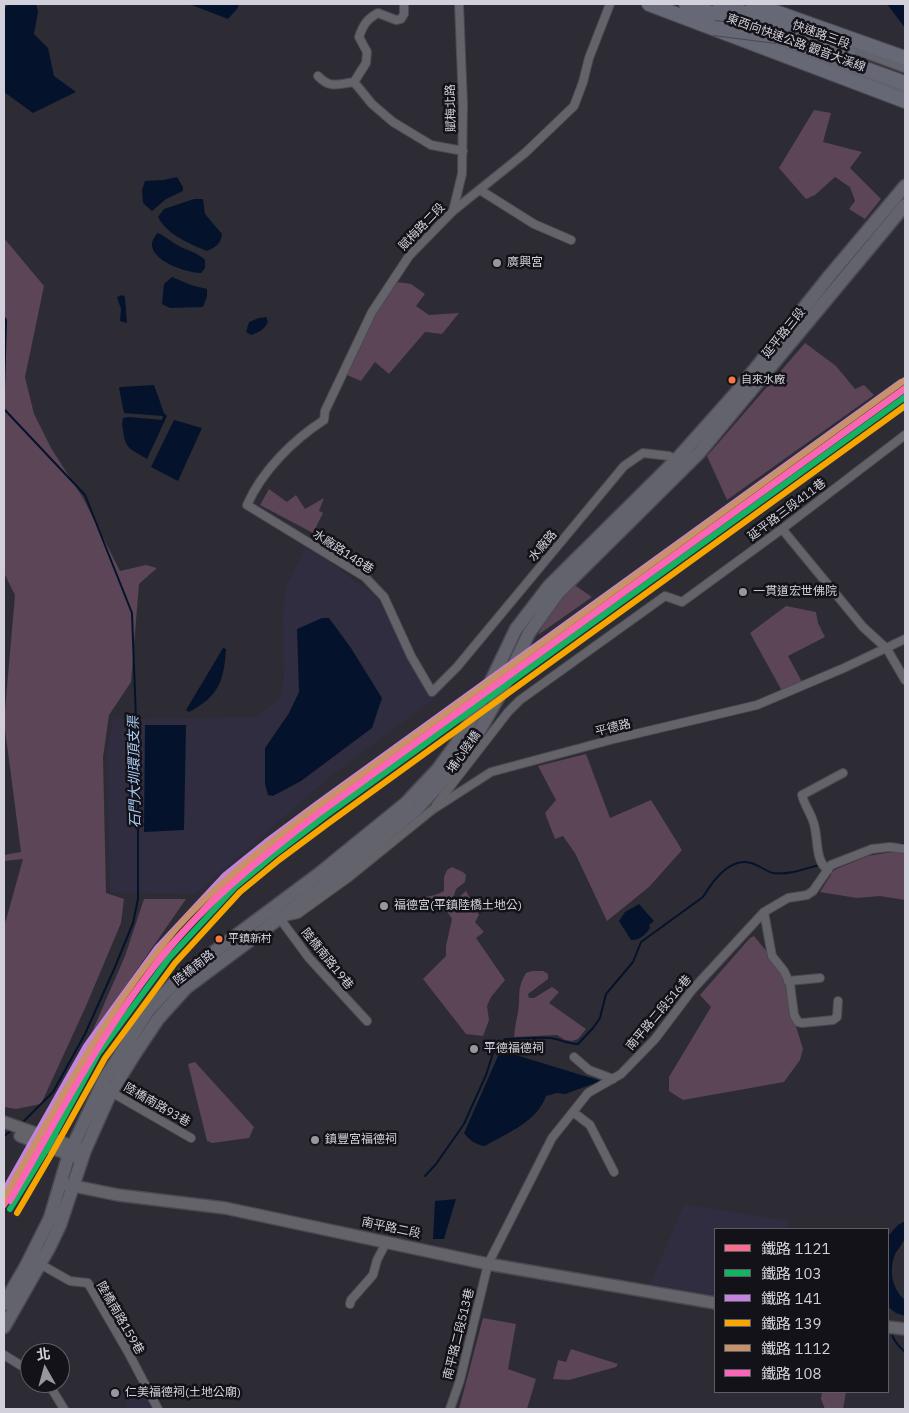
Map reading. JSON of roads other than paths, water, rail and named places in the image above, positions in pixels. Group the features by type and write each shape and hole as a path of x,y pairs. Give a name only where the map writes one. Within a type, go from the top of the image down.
{"highway":[{"path":"649,4 905,101"},
{"name":"東西向快速公路 觀音大溪線","path":"686,4 905,83"},
{"name":"東西向快速公路 觀音大溪線","path":"720,4 905,73"},
{"path":"753,4 905,60"},
{"path":"714,28 777,36"}],"main road":[{"name":"快速路三段","path":"666,4 905,93"},
{"name":"快速路三段","path":"737,4 905,60"},
{"name":"延平路三段","path":"681,463 831,274 903,193"},
{"name":"延平路三段","path":"663,481 842,283 905,205"},
{"path":"831,274 842,283"},
{"name":"埔心陸橋","path":"324,877 417,809 449,774 473,742 499,696 525,640 542,613 558,593 663,481"},
{"name":"埔心陸橋","path":"324,877 406,803 438,770 462,736 484,698 516,629 549,586 663,481"},
{"name":"陸橋南路","path":"77,1152 111,1092 158,1019 186,988 324,877"},
{"name":"陸橋南路","path":"35,1261 60,1225 67,1184 104,1080 148,1011 179,978 276,914"},
{"path":"4,1304 35,1261"},
{"path":"4,1327 35,1261"}],"street":[{"path":"354,82 366,63 367,52 359,37 368,19 378,13 396,20 401,18 404,14 404,4"},
{"name":"賦梅北路","path":"453,211 462,174 463,151 463,104 458,4"},
{"name":"賦梅路二段","path":"247,505 253,490 280,458 313,427 324,420 325,411 372,312 409,256 453,211 525,153 574,106 589,58 610,4"},
{"path":"318,76 324,83 329,85 354,82"},
{"path":"354,82 372,104 393,122 431,145 463,151"},
{"path":"480,190 534,224 571,240"},
{"name":"延平路三段411巷","path":"432,810 508,712 520,700 664,596 682,602 782,529 905,434"},
{"name":"水廠路","path":"432,692 457,667 624,466 643,453 681,463"},
{"name":"水廠路148巷","path":"247,505 365,577 384,597 411,656 432,692"},
{"path":"782,529 863,627 887,649 905,680"},
{"name":"平德路","path":"348,878 432,810 491,772 757,704 887,649 905,639"},
{"path":"826,869 820,859 814,823 802,795 842,773"},
{"name":"南平路二段516巷","path":"488,1264 552,1138 588,1093 621,1074 655,1039 692,990 764,912 788,898 807,895 813,891 826,869 831,865 872,849 890,847 905,849"},
{"name":"陸橋南路","path":"276,914 298,914 348,878"},
{"path":"764,912 772,956 784,971 788,981 794,1015 798,1022 833,1020 837,1017 838,1001"},
{"name":"陸橋南路19巷","path":"276,914 309,958 367,1021"},
{"path":"788,981 820,978"},
{"path":"574,1057 588,1070 613,1079"},
{"name":"陸橋南路93巷","path":"111,1092 191,1138"},
{"path":"573,1112 590,1126 614,1172"},
{"path":"4,1122 77,1152"},
{"path":"4,1130 77,1152"},
{"name":"南平路二段","path":"67,1184 118,1195 225,1208 488,1264 714,1303"},
{"path":"350,1304 351,1300 373,1276 377,1260 386,1242"},
{"name":"陸橋南路159巷","path":"35,1261 70,1281 88,1283 158,1409"},
{"name":"南平路二段513巷","path":"450,1409 460,1380 488,1264"},
{"path":"889,1327 905,1329"},
{"path":"4,1354 20,1364"},
{"path":"54,1393 64,1409"}],"water":[{"path":"9,4 36,4 38,12 34,34 48,48 54,76 76,92 33,113 4,92 4,9"},
{"path":"189,4 239,4 228,19"},
{"path":"887,4 905,4 905,28"},
{"path":"177,177 183,187 183,191 166,199 152,211 143,203 142,190 145,181"},
{"path":"194,199 203,199 205,214 222,234 218,245 207,251 186,242 173,233 158,217 164,209"},
{"path":"157,233 205,260 205,268 201,273 187,271 171,265 157,256 152,244"},
{"path":"172,277 207,289 207,296 203,307 170,308 162,304 164,284"},
{"path":"122,295 125,297 127,323 120,321 121,309 117,297"},
{"path":"266,317 268,321 261,330 251,335 246,332 249,322"},
{"path":"154,385 164,413 167,416 147,459 133,451 125,442 122,425 123,418 162,420 163,416 124,413 119,388"},
{"path":"174,420 202,428 178,481 151,467"},
{"path":"322,618 329,618 351,648 382,698 372,728 301,781 273,796 268,795 265,784 265,748 289,713 299,692 297,629"},
{"path":"223,648 226,649 224,670 218,686 207,700 189,712 186,710"},
{"path":"145,725 186,725 184,830 144,832"},
{"path":"639,904 654,921 649,925 650,928 644,935 631,940 619,921 625,912"},
{"path":"506,1052 601,1081 565,1094 557,1093 546,1096 542,1105 529,1120 485,1146 479,1145 470,1140 464,1133 498,1056"},
{"path":"456,1199 444,1239 433,1239 435,1201"},
{"path":"905,1221 904,1240 895,1254 892,1275 895,1286 905,1300 905,1316 889,1308 889,1235 898,1225"}],"waterway":[{"name":"石門大圳環頂支渠","path":"4,317 6,320 4,389"},
{"name":"石門大圳環頂支渠","path":"4,409 85,495 132,613 138,773 138,899 133,923 85,1034 53,1092 22,1123"},
{"path":"880,844 905,844"},
{"path":"425,1176 436,1164 464,1124 486,1075 493,1053 501,1048 505,1039 550,1038 578,1044 600,1018 606,994 633,962 641,942 703,897 722,872 729,867 743,862 757,865 773,873 785,873 819,865"},
{"name":"石門大圳環頂支渠","path":"4,1136 12,1130"},
{"path":"892,1334 895,1341 905,1352"}],"rail line":[{"name":"1112","path":"4,1197 83,1060 149,961 175,930 225,880 317,806 905,380"},
{"name":"141","path":"4,1191 86,1046 157,948 225,875 317,804 901,382"},
{"name":"1121","path":"4,1205 92,1050 163,953 230,881 321,810 905,388"},
{"name":"108","path":"10,1201 89,1063 132,997 182,934 231,885 321,812 905,389"},
{"name":"103","path":"10,1209 45,1152 98,1054 169,958 235,887 325,816 905,397"},
{"name":"139","path":"17,1213 105,1058 175,963 240,892 330,822 905,406"}],"place":[{"name":"廣興宮","path":"497,263"},
{"name":"自來水廠","path":"732,380"},
{"name":"一貫道宏世佛院","path":"743,592"},
{"name":"福德宮(平鎮陸橋土地公)","path":"384,906"},
{"name":"平鎮新村","path":"219,939"},
{"name":"平德福德祠","path":"474,1049"},
{"name":"鎮豐宮福德祠","path":"315,1140"},
{"name":"仁美福德祠(土地公廟)","path":"115,1393"}]}
